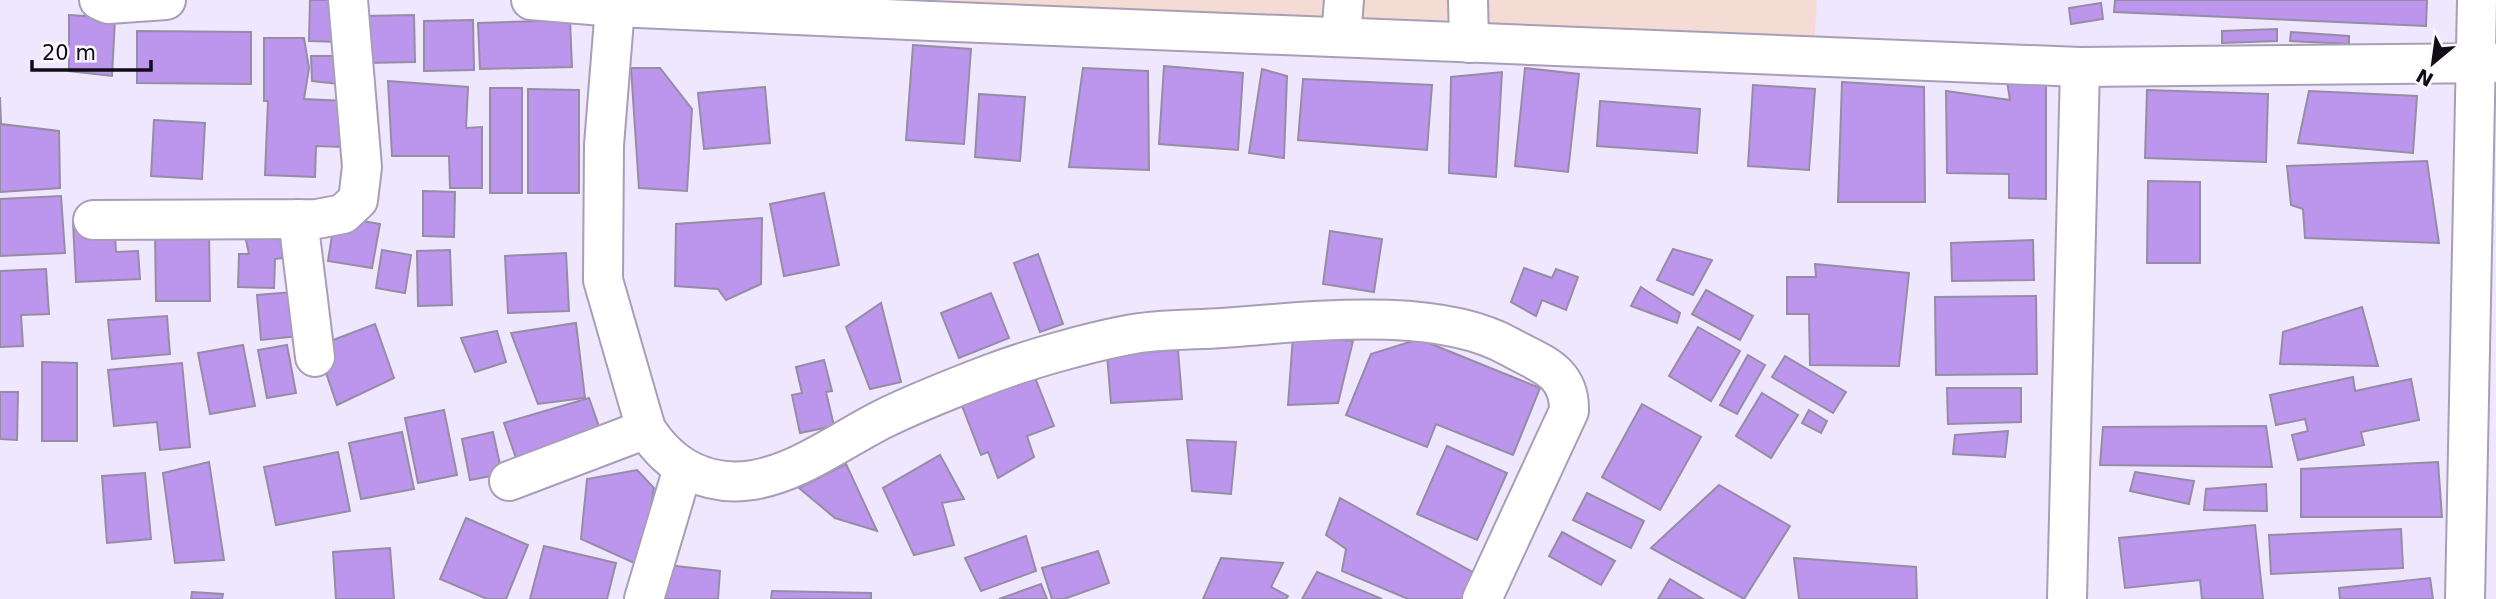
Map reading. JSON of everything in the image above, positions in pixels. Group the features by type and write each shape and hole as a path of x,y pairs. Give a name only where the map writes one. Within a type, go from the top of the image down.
{"street":[{"path":"99,0 108,4 166,0"},
{"path":"93,220 298,219 343,214 358,200 362,167 348,0"},
{"path":"531,0 615,7 930,10 1341,37 2080,67 2485,63"},
{"path":"1341,37 1343,0"},
{"path":"1468,0 1469,43"},
{"path":"2465,599 2485,63 2477,0"},
{"path":"615,7 604,145 603,280 646,429 657,446 683,468 718,481 754,480 803,463 884,418 992,373 1129,335 1404,319 1452,327 1499,341 1561,377 1570,392 1569,411 1482,599"},
{"path":"2067,599 2080,67"},
{"path":"298,219 315,356"},
{"path":"509,481 646,429"},
{"path":"644,599 683,468"}],"shaded area":[{"path":"849,0 1817,0 1814,49"}],"building":[{"path":"310,0 343,0 342,42 309,41"},
{"path":"2115,0 2427,0 2426,26 2114,12"},
{"path":"2101,3 2103,19 2071,24 2069,8"},
{"path":"69,15 115,18 112,76 69,71"},
{"path":"414,15 415,62 365,63 364,16"},
{"path":"473,20 474,70 424,71 424,21"},
{"path":"570,20 572,67 480,69 478,23"},
{"path":"2277,29 2277,41 2222,43 2222,31"},
{"path":"137,31 251,32 251,84 137,83"},
{"path":"2291,32 2349,36 2349,44 2290,41"},
{"path":"264,38 304,38 309,68 304,99 345,101 343,147 316,146 315,177 265,175 268,101 264,101"},
{"path":"913,45 971,49 964,144 906,140"},
{"path":"311,56 340,56 350,85 312,81"},
{"path":"1164,66 1243,73 1238,150 1159,144"},
{"path":"631,68 660,68 692,109 687,191 639,188"},
{"path":"1083,68 1148,71 1149,170 1069,167"},
{"path":"1525,68 1579,74 1568,172 1515,166"},
{"path":"1262,69 1287,76 1284,158 1249,153"},
{"path":"1502,72 1496,177 1449,173 1451,77"},
{"path":"2006,75 2046,75 2046,199 2009,198 2009,174 1947,173 1946,91 2010,100"},
{"path":"1303,79 1432,85 1427,150 1298,140"},
{"path":"388,81 468,87 466,128 482,127 482,188 450,188 449,156 392,156"},
{"path":"1842,82 1924,87 1925,202 1838,202"},
{"path":"1753,85 1815,89 1809,170 1748,166"},
{"path":"765,87 770,143 704,149 698,93"},
{"path":"490,88 522,88 522,193 490,193"},
{"path":"528,89 579,90 579,193 528,193"},
{"path":"2147,90 2268,94 2266,162 2145,158"},
{"path":"2309,91 2417,96 2413,153 2298,143"},
{"path":"979,94 1025,97 1020,161 975,157"},
{"path":"0,97 1,124 59,131 60,188 0,192"},
{"path":"1600,101 1700,109 1697,153 1597,146"},
{"path":"154,120 205,123 202,179 151,176"},
{"path":"2427,161 2439,243 2305,238 2303,209 2291,205 2287,166"},
{"path":"2148,181 2200,182 2200,263 2147,263"},
{"path":"423,191 455,192 454,237 423,236"},
{"path":"824,193 839,265 784,276 770,204"},
{"path":"61,196 65,253 0,256 0,199"},
{"path":"335,216 380,224 372,268 328,261"},
{"path":"762,218 761,284 726,300 718,289 675,286 676,224"},
{"path":"114,220 116,252 138,251 140,279 76,282 73,222"},
{"path":"279,225 283,258 275,259 274,288 238,287 239,254 249,254 243,227"},
{"path":"155,230 209,230 210,301 156,301"},
{"path":"1330,231 1382,239 1374,292 1323,284"},
{"path":"2033,240 2034,280 1952,281 1951,243"},
{"path":"1673,249 1712,260 1693,295 1657,280"},
{"path":"382,250 411,255 405,293 376,288"},
{"path":"450,250 452,305 418,306 417,251"},
{"path":"566,253 569,311 508,313 505,256"},
{"path":"1038,254 1063,324 1040,332 1014,263"},
{"path":"1815,264 1909,273 1899,366 1810,365 1809,314 1787,314 1787,277 1816,277"},
{"path":"1524,268 1552,278 1556,269 1578,277 1566,310 1542,300 1536,316 1511,302"},
{"path":"46,269 49,314 21,315 23,346 0,347 0,271"},
{"path":"1641,287 1680,313 1677,323 1631,306"},
{"path":"1706,290 1753,316 1740,340 1692,314"},
{"path":"294,292 298,336 261,340 257,295"},
{"path":"991,293 1009,338 959,358 941,313"},
{"path":"2036,296 2037,374 1936,375 1935,297"},
{"path":"881,303 901,382 870,389 846,327"},
{"path":"2362,307 2378,366 2280,364 2283,332"},
{"path":"167,316 170,354 112,359 108,320"},
{"path":"576,323 585,398 538,404 511,333"},
{"path":"375,324 394,378 337,405 317,346"},
{"path":"1698,327 1740,351 1711,401 1669,376"},
{"path":"497,331 506,362 475,372 461,338"},
{"path":"1293,336 1353,341 1338,403 1288,405"},
{"path":"1419,339 1540,388 1513,455 1436,424 1427,447 1346,415 1371,354"},
{"path":"243,345 255,406 210,414 198,353"},
{"path":"287,345 296,393 267,398 258,350"},
{"path":"1178,350 1182,399 1111,403 1107,355"},
{"path":"1748,355 1765,365 1737,414 1720,405"},
{"path":"1785,356 1846,392 1833,413 1772,377"},
{"path":"824,360 832,391 826,392 834,426 800,433 792,395 802,393 796,367"},
{"path":"42,362 77,363 77,441 42,441"},
{"path":"182,363 190,447 160,450 157,422 114,426 108,370"},
{"path":"1034,375 1054,426 1027,436 1034,457 998,478 988,452 981,455 961,403"},
{"path":"2353,377 2355,391 2411,379 2419,420 2361,432 2364,445 2298,460 2292,435 2308,431 2305,419 2276,425 2270,395"},
{"path":"1947,388 2021,388 2021,422 1948,424"},
{"path":"0,392 18,392 17,440 0,439"},
{"path":"1762,393 1798,415 1771,458 1736,436"},
{"path":"589,398 602,435 518,464 504,423"},
{"path":"1642,404 1701,437 1660,510 1602,477"},
{"path":"444,410 457,475 418,483 405,418"},
{"path":"1809,410 1827,421 1821,433 1802,423"},
{"path":"2266,426 2272,467 2100,465 2103,427"},
{"path":"2008,431 2005,457 1953,454 1955,435"},
{"path":"402,432 414,489 361,499 349,443"},
{"path":"493,432 502,474 470,480 462,439"},
{"path":"1187,440 1236,442 1231,494 1192,491"},
{"path":"1447,446 1507,473 1477,540 1417,514"},
{"path":"338,452 350,511 276,525 264,467"},
{"path":"940,455 964,499 942,503 954,545 914,555 883,488"},
{"path":"209,462 224,560 175,563 163,473"},
{"path":"2438,462 2442,517 2301,517 2301,469"},
{"path":"846,464 877,531 835,518 799,488"},
{"path":"637,470 654,488 641,566 581,539 587,479"},
{"path":"2135,472 2194,481 2189,504 2130,491"},
{"path":"145,473 151,539 107,543 102,476"},
{"path":"2266,484 2267,511 2204,510 2206,489"},
{"path":"1719,485 1790,526 1744,599 1651,548"},
{"path":"1587,493 1644,521 1631,548 1573,520"},
{"path":"1340,498 1476,574 1465,599 1408,599 1342,571 1346,549 1326,535"},
{"path":"466,518 528,545 506,599 487,599 440,579"},
{"path":"2255,525 2263,599 2202,599 2200,580 2125,588 2119,538"},
{"path":"2401,529 2403,568 2271,574 2269,535"},
{"path":"1562,532 1615,561 1601,585 1549,556"},
{"path":"1026,536 1036,571 981,591 965,558"},
{"path":"544,546 616,563 607,599 530,599"},
{"path":"390,548 394,599 336,599 333,552"},
{"path":"1098,551 1109,583 1064,599 1052,599 1042,568"},
{"path":"1221,558 1283,563 1271,587 1288,596 1286,599 1203,599"},
{"path":"1794,558 1916,567 1917,599 1799,599"},
{"path":"667,565 720,571 718,599 663,599"},
{"path":"1317,572 1382,599 1302,599"},
{"path":"2430,578 2433,599 2340,599 2339,588"},
{"path":"1670,579 1703,599 1658,599"},
{"path":"1041,584 1047,599 999,599"},
{"path":"772,591 871,593 871,599 771,599"},
{"path":"192,592 223,594 222,599 191,599"}]}
